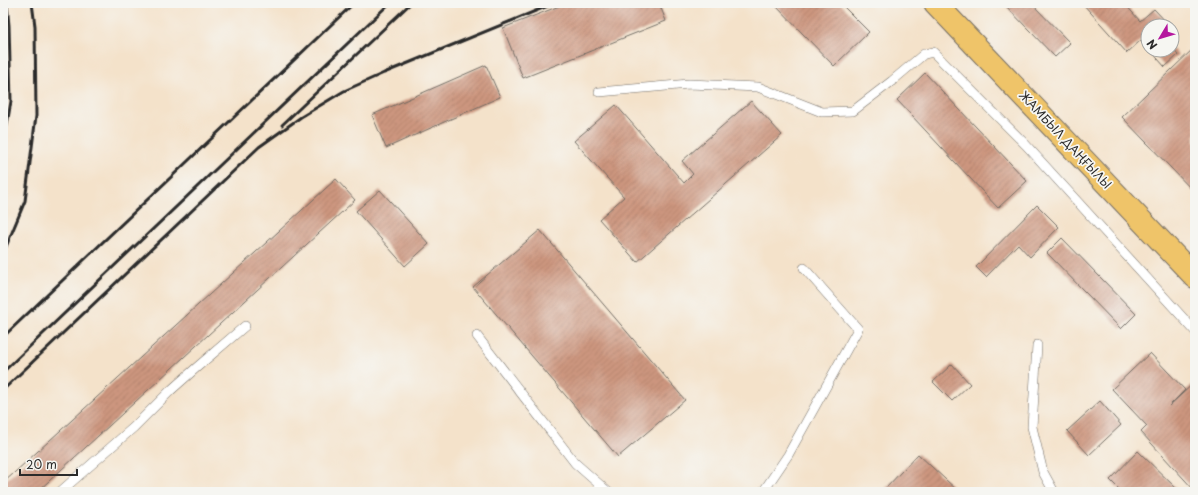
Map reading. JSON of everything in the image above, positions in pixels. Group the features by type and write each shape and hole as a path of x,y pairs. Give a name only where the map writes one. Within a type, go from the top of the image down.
{"main road":[{"name":"ЖАМБЫЛ ДАҢҒЫЛЫ","path":"936,3 1195,277"}],"lane":[{"path":"599,92 689,84 758,87 822,112 853,111 924,54 932,52 1026,145 1195,331"},
{"path":"763,492 788,455 858,329 804,268"},
{"path":"60,492 245,326"},
{"path":"477,336 575,463 608,492"},
{"path":"1037,345 1032,427 1043,472 1054,492"}],"building":[{"path":"567,3 659,3 666,21 523,78 503,28"},
{"path":"840,3 869,32 834,66 774,4"},
{"path":"1003,3 1031,3 1070,43 1055,57"},
{"path":"1082,3 1124,3 1140,21 1140,41 1127,53"},
{"path":"1154,9 1162,18 1144,18"},
{"path":"1195,47 1195,193 1122,117"},
{"path":"1157,58 1175,58 1165,67"},
{"path":"486,65 500,97 386,148 372,115"},
{"path":"925,73 1027,181 998,208 897,100"},
{"path":"751,101 782,135 637,262 599,219 624,197 574,141 616,105 684,183 693,174 682,161"},
{"path":"336,179 355,200 37,492 3,492 3,483"},
{"path":"380,190 429,244 405,266 356,211"},
{"path":"1037,205 1059,227 1030,257 1018,244 986,277 976,267"},
{"path":"540,230 685,400 618,457 473,287"},
{"path":"1062,238 1136,314 1121,329 1047,253"},
{"path":"1150,353 1185,390 1169,406 1195,382 1195,491 1141,432 1147,426 1112,389"},
{"path":"952,364 970,384 952,401 933,382"},
{"path":"1100,401 1121,425 1089,455 1067,431"},
{"path":"1138,451 1180,492 1122,492 1110,480"},
{"path":"918,454 959,492 890,492 886,488"}],"railway":[{"path":"3,148 11,101 7,3"},
{"path":"3,254 25,201 36,116 35,26 32,3"},
{"path":"3,337 354,3"},
{"path":"3,372 390,3"},
{"path":"282,125 411,3"},
{"path":"3,390 259,147 301,117 344,91 384,73 555,3"}]}
